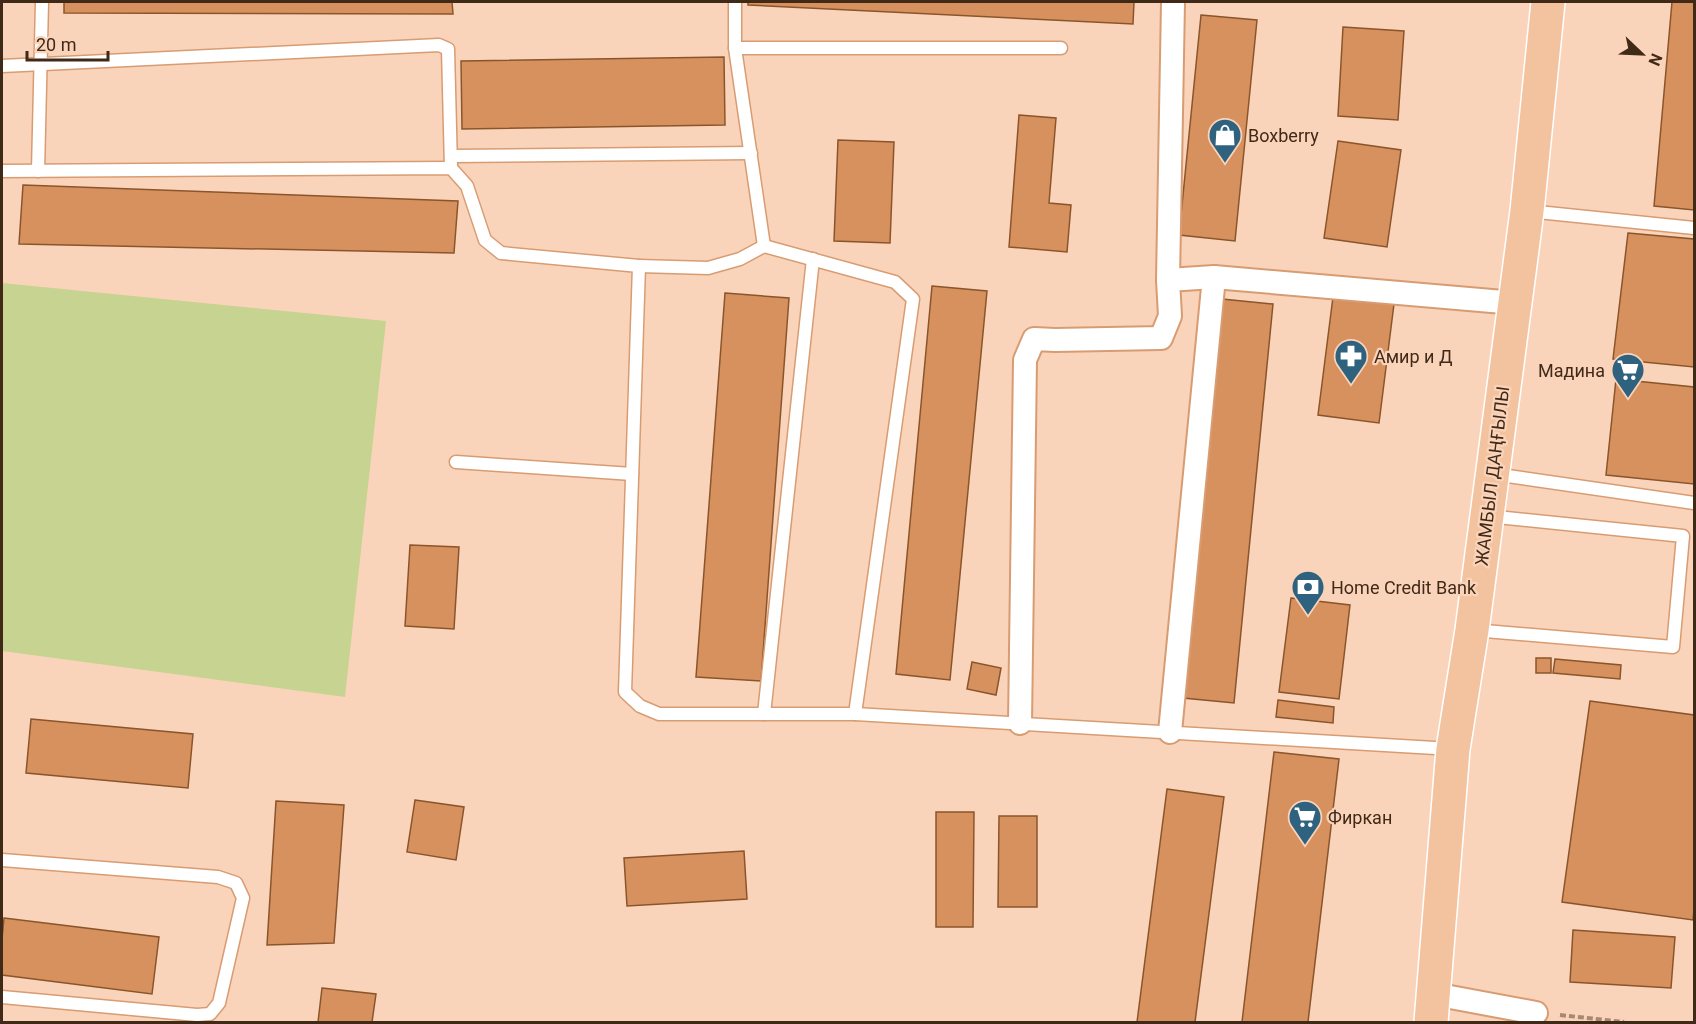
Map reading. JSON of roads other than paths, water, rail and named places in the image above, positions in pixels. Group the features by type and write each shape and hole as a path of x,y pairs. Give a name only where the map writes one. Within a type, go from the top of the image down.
{"main road":[{"name":"ЖАМБЫЛ ДАҢҒЫЛЫ","path":"1433,1008 1454,749 1472,630 1527,211 1548,7"}],"street":[{"path":"1020,723 1025,360 1034,339 1161,338 1170,316 1168,280 1173,2"},
{"path":"1168,280 1214,277 1515,303"},
{"path":"1170,732 1214,277"},
{"path":"1433,1008 1536,1012"}],"lane":[{"path":"38,171 42,2"},
{"path":"735,2 735,48 764,246"},
{"path":"2,66 439,45 448,49 451,162 467,186 485,240 501,253 639,266 708,268 740,259 764,246 895,282 913,299 855,714"},
{"path":"735,48 1061,48"},
{"path":"2,171 751,153"},
{"path":"1527,211 1695,228"},
{"path":"764,714 813,259"},
{"path":"639,266 625,693 639,706 659,714 855,714 1454,749"},
{"path":"456,462 632,474"},
{"path":"1493,474 1695,503"},
{"path":"1472,630 1673,646 1683,536 1487,516"},
{"path":"2,860 218,877 236,883 243,898 219,1004 210,1014 196,1015 2,997"}],"place":[{"name":"Boxberry","path":"1225,164"},
{"name":"Амир и Д","path":"1351,385"},
{"name":"Мадина","path":"1628,399"},
{"name":"Home Credit Bank","path":"1308,616"},
{"name":"Фиркан","path":"1305,846"}]}
